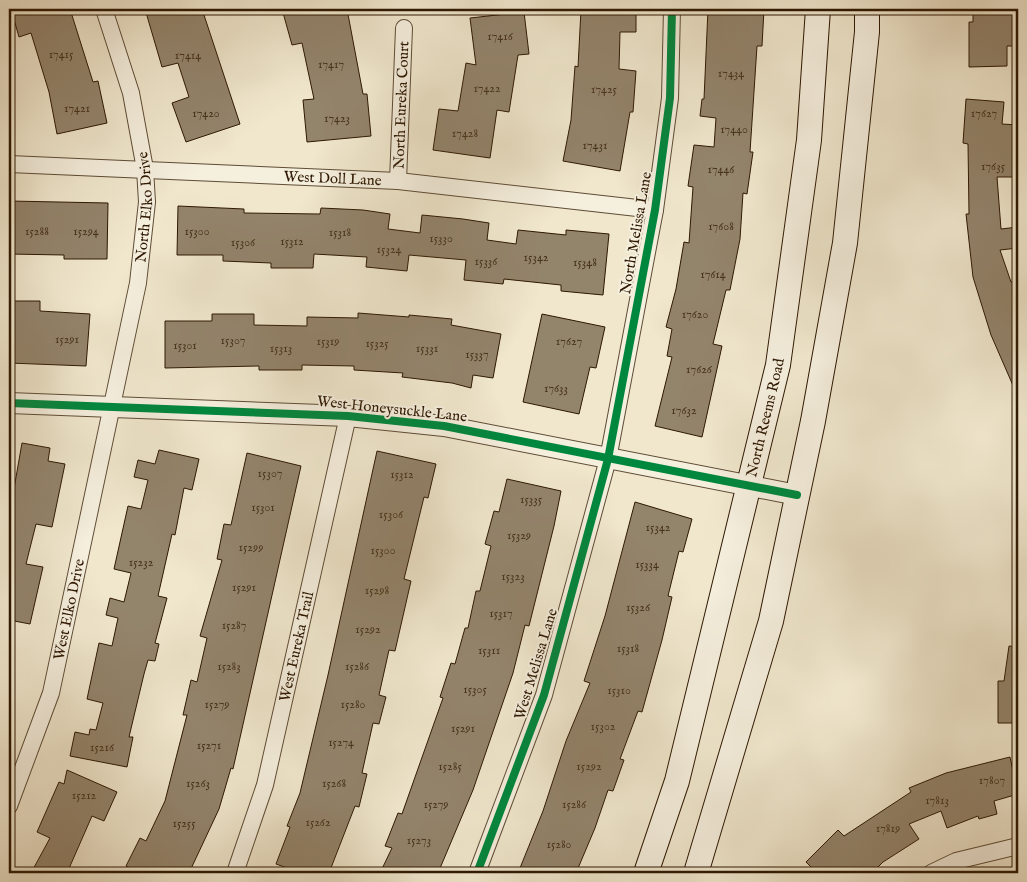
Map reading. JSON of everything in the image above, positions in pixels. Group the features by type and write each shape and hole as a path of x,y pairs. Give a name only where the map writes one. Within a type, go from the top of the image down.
{"main road":[{"name":"North Reems Road","path":"646,873 677,781 778,366 809,140 818,9"},
{"path":"696,873 770,621 813,421 845,243 867,9"}],"street":[{"name":"North Elko Drive","path":"104,9 131,93 145,169 147,202 138,283 111,406"},
{"name":"North Melissa Lane","path":"608,459 655,210 670,98 672,9"},
{"name":"North Eureka Court","path":"398,181 404,28"},
{"name":"West Doll Lane","path":"9,164 398,181 655,210"},
{"name":"West Honeysuckle Lane","path":"9,404 111,406 348,416 444,426 797,495"},
{"name":"West Elko Drive","path":"9,806 51,693 111,406"},
{"name":"West Eureka Trail","path":"235,873 265,785 348,416"},
{"name":"West Melissa Lane","path":"477,873 544,695 608,459"},
{"path":"931,873 956,861 1018,846"}],"building":[{"path":"11,9 70,9 93,82 98,81 107,123 57,134 49,92 31,33 19,37"},
{"path":"145,9 202,9 240,124 186,142 172,103 189,97 178,63 162,67"},
{"path":"282,9 347,9 363,94 367,94 371,136 307,142 303,100 314,99 302,43 292,45"},
{"path":"708,9 764,9 762,46 757,46 750,152 753,152 747,194 743,193 740,239 730,290 726,290 713,344 722,346 702,437 655,426 672,357 667,356 672,329 666,327 676,289 684,242 689,243 693,187 688,186 694,145 714,147 716,118 700,116 702,99 704,99"},
{"path":"973,9 1018,9 1018,46 1007,46 1007,66 969,67 969,22 973,22"},
{"path":"581,10 636,12 636,32 620,32 619,69 636,71 633,112 630,112 620,171 563,161 571,120 575,66 578,67"},
{"path":"524,12 529,54 518,55 509,112 497,110 490,158 433,150 439,109 458,111 466,63 476,65 470,18"},
{"path":"966,99 1004,102 1002,124 1018,125 1017,177 997,177 1001,229 1018,227 1018,248 1000,250 1011,282 1018,280 1018,397 991,335 973,277 966,214 969,214 968,144 963,143"},
{"path":"9,201 108,203 107,259 64,259 64,255 9,254"},
{"path":"178,206 244,209 244,213 320,214 321,208 363,210 390,214 388,229 420,233 422,215 463,219 489,223 487,240 516,244 518,230 566,235 566,230 609,234 603,295 561,291 561,285 504,279 503,284 464,280 466,260 409,255 407,271 366,267 367,257 314,254 313,268 271,268 271,263 223,261 223,255 177,255"},
{"path":"9,301 40,301 40,311 90,314 86,366 9,363"},
{"path":"358,313 452,319 451,325 501,334 493,378 473,375 471,388 452,383 402,377 403,373 354,370 354,366 302,365 302,370 259,370 259,366 165,368 165,321 212,321 212,314 254,314 254,325 307,326 307,317 358,318"},
{"path":"542,314 605,327 596,368 590,367 579,414 523,402"},
{"path":"22,443 50,448 48,461 65,464 52,527 36,524 26,564 43,567 30,624 9,620 9,499 12,500"},
{"path":"159,450 199,459 192,490 184,488 175,535 172,534 158,596 167,598 155,643 159,644 155,661 148,660 144,674 129,737 133,737 127,767 70,756 75,732 89,735 90,729 96,730 103,703 87,699 99,643 112,646 118,618 106,615 110,598 124,602 131,573 114,569 128,506 141,509 148,480 134,477 138,460 155,464"},
{"path":"377,451 436,464 428,498 424,497 404,579 411,581 395,651 389,650 379,695 386,697 379,724 373,723 362,773 367,774 359,807 355,806 329,873 301,873 276,864 290,827 287,826 300,793"},
{"path":"247,453 301,466 233,769 231,768 219,809 189,873 141,873 126,866 140,838 146,841 165,801 187,715 183,715 191,680 197,682 207,638 200,636 222,560 217,559 224,524 231,525"},
{"path":"507,479 561,491 529,626 525,625 513,673 473,790 438,873 380,873 392,848 385,846 398,813 402,814 443,698 440,697 451,663 455,664 465,628 468,628 476,591 480,591 491,546 485,544 494,511 499,512"},
{"path":"635,502 692,519 683,552 679,551 668,596 672,597 642,712 638,711 620,759 624,760 613,791 608,790 595,828 576,873 518,873 543,811 566,741 590,683 584,681 605,616"},
{"path":"1009,646 1018,647 1018,723 998,723 998,681 1004,681"},
{"path":"1010,757 1018,794 994,801 997,814 979,819 978,816 947,828 941,811 909,824 919,839 883,862 872,873 817,873 806,862 838,830 844,836 911,792 909,788 946,773"},
{"path":"67,770 117,792 104,821 92,816 67,873 31,873 50,838 37,832 59,782 64,784"}],"cycle path":[{"path":"477,873 544,695 608,459 655,210 670,98 672,9"},
{"path":"9,403 348,416 444,426 797,495"}]}
